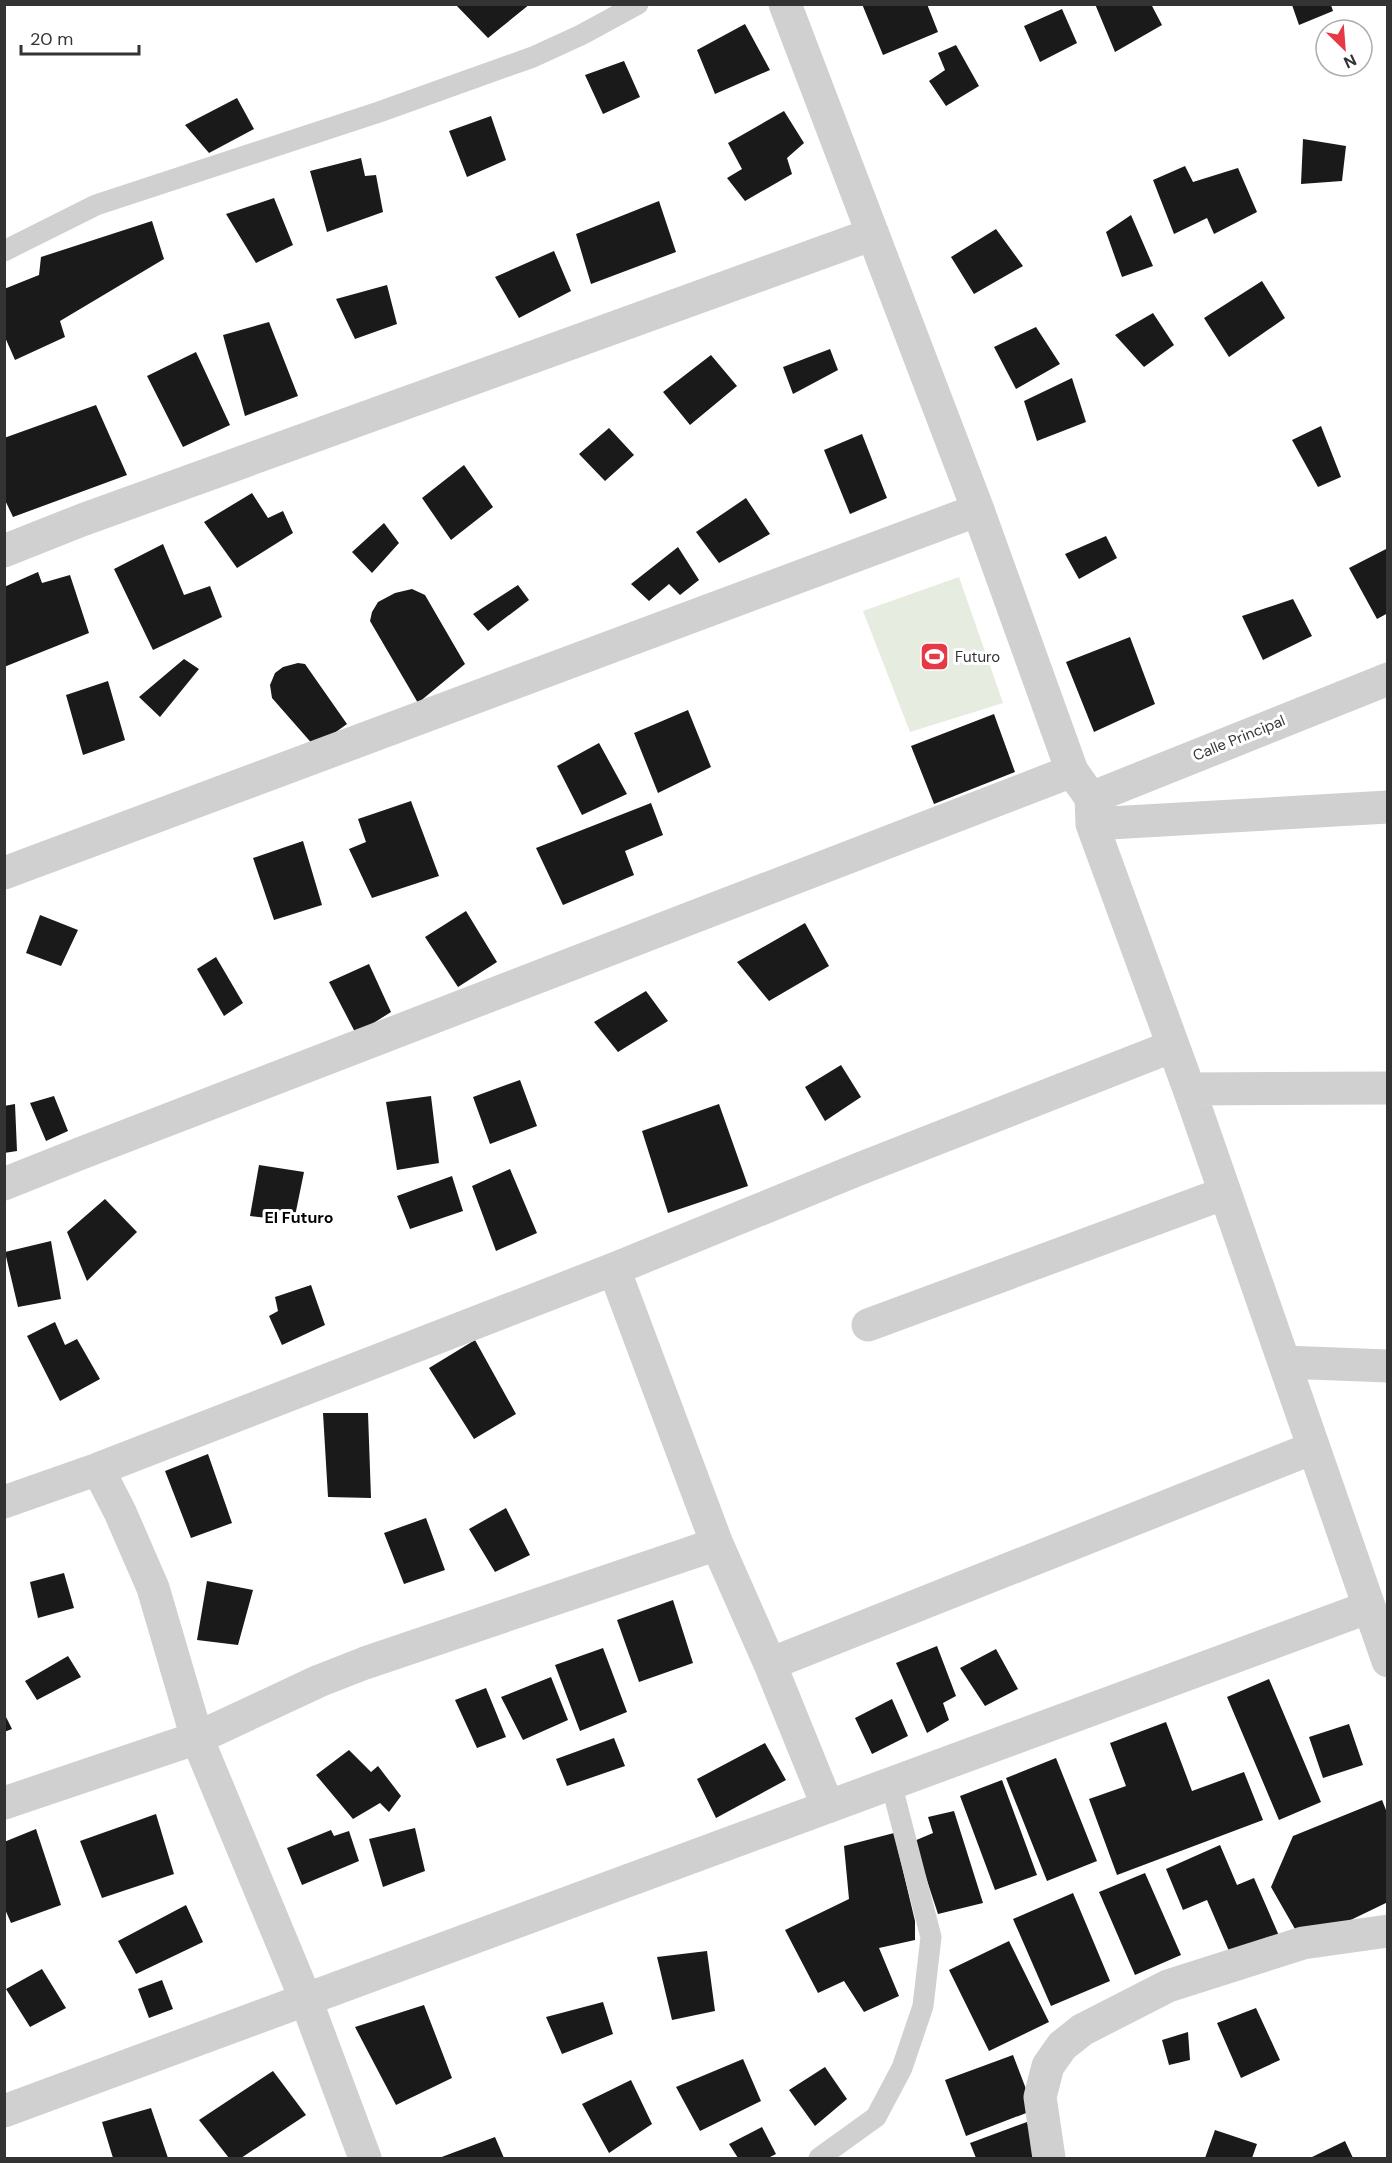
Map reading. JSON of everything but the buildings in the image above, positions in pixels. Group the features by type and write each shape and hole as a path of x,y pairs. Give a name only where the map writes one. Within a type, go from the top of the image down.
{"street":[{"path":"4,2111 891,1783 1380,1634 1091,811 1072,771 978,510 785,4"},
{"path":"4,551 82,520 873,234"},
{"path":"4,873 978,510"},
{"name":"Calle Principal","path":"1091,811 1388,679"},
{"path":"4,1184 1072,771"},
{"path":"1091,811 1388,807"},
{"path":"4,1502 614,1269 859,1168 1173,1046"},
{"path":"1189,1089 1388,1088"},
{"path":"868,1324 1225,1193"},
{"path":"614,1269 717,1544 770,1664 828,1806"},
{"path":"1284,1362 1388,1366"},
{"path":"770,1664 1313,1448"},
{"path":"98,1468 153,1588 196,1738 306,2000 365,2158"},
{"path":"4,1803 196,1738 319,1681 365,1663 717,1544"},
{"path":"1049,2158 1040,2097 1048,2066 1062,2046 1082,2030 1168,1986 1303,1943 1388,1931"}],"lane":[{"path":"4,251 96,206 379,112 533,57 638,4"},
{"path":"819,2158 876,2117 902,2068 923,2006 931,1937 891,1783"}],"shaded area":[{"name":"Futuro","path":"959,577 1003,703 910,732 863,611"}],"place":[{"name":"Futuro","path":"934,657"}],"district":[{"name":"El Futuro","path":"299,1217"}]}
